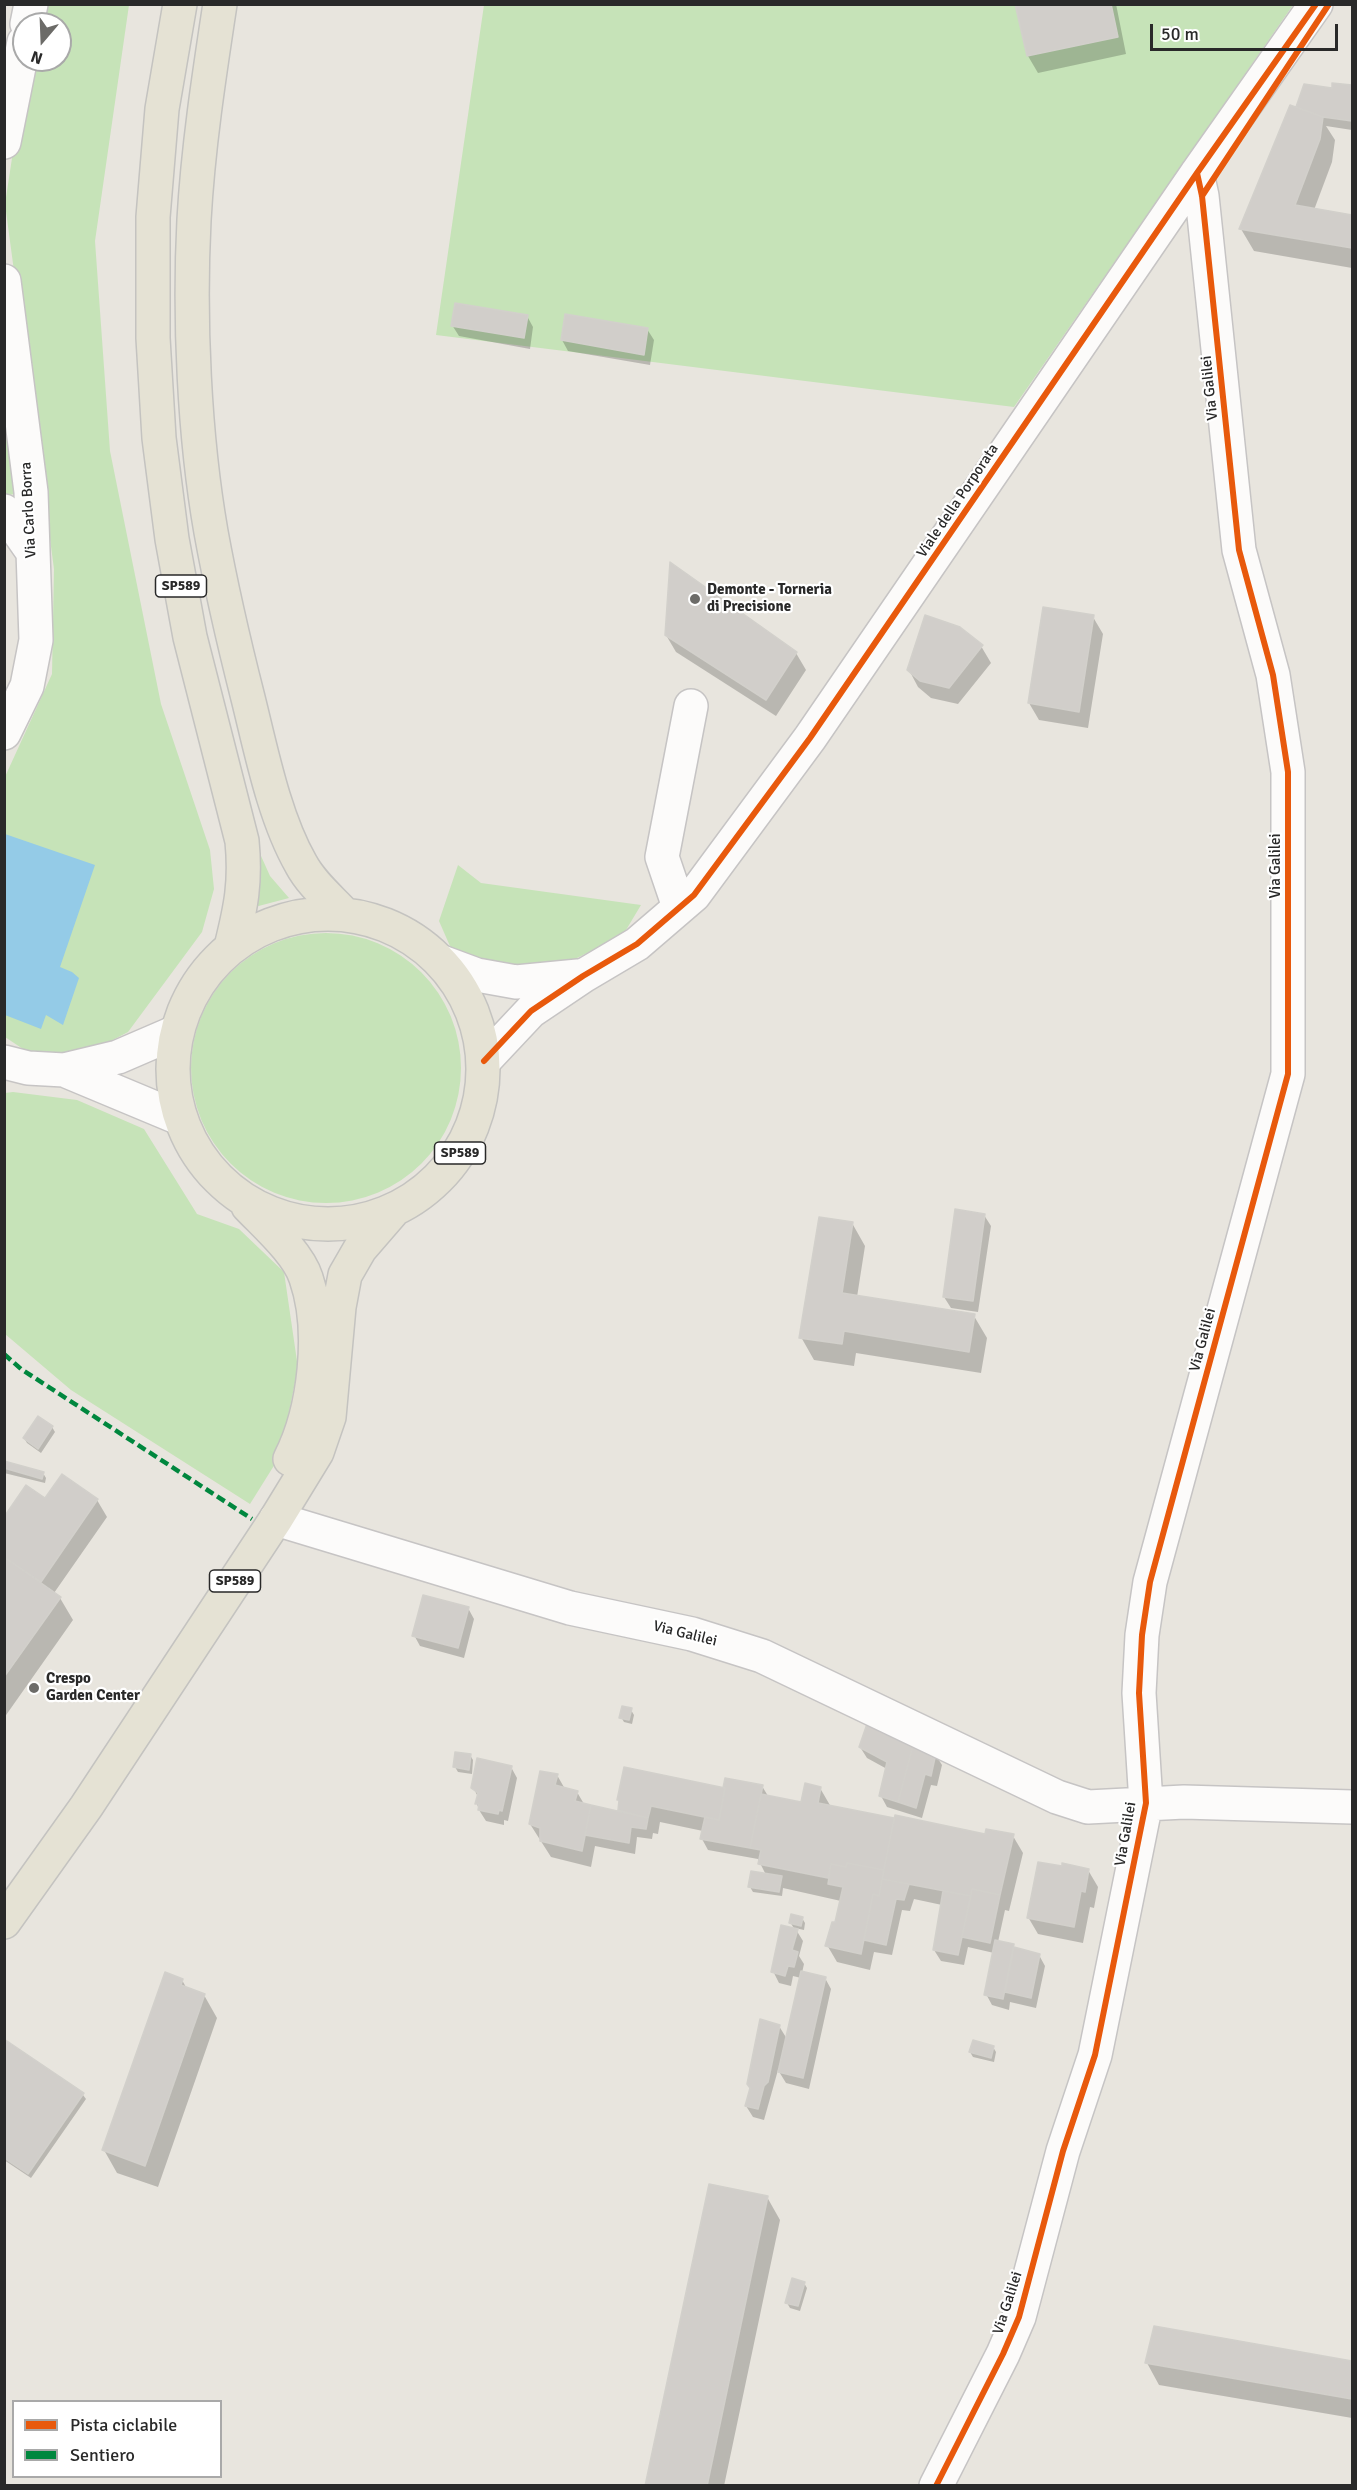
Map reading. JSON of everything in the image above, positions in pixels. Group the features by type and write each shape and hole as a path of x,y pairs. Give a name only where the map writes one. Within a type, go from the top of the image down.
{"main road":[{"name":"SP589","path":"180,4 162,109 153,217 153,338 159,438 172,539 190,637 242,841 245,873 240,910 231,947"},
{"name":"SP589","path":"220,4 204,111 194,222 193,338 199,430 211,530 232,634 267,771 286,834 301,865 344,914"},
{"name":"SP589","path":"4,1885 252,1519 283,1471 300,1439 312,1378 316,1334 306,1276 290,1251 240,1198 214,1176 194,1149 179,1118 172,1076 176,1032 196,985 231,947 265,926 304,915 344,914 380,922 413,938 441,962 464,991 478,1024 484,1061 480,1107 462,1150 432,1186 392,1212 360,1250 345,1275 339,1307 329,1418 317,1452 276,1519 86,1807 4,1922"},
{"name":"SP589","path":"240,1198 271,1214 311,1224 352,1223 392,1212"}],"street":[{"name":"Viale della Porporata","path":"484,1061 531,1011 583,976 637,944 694,895 810,738 1197,172 1316,4"},
{"path":"4,142 18,72"},
{"name":"Via Galilei","path":"936,2486 1003,2354 1019,2317 1063,2151 1095,2055 1146,1803 1139,1693 1142,1635 1150,1582 1288,1074 1288,772 1273,675 1239,550 1202,196 1197,172"},
{"name":"Via Carlo Borra","path":"4,281 31,492 36,640 27,686 4,733"},
{"path":"4,511 32,550"},
{"path":"679,907 662,857 691,706"},
{"path":"441,962 477,975 516,982 583,976"},
{"path":"64,1071 118,1057 176,1032"},
{"path":"4,1062 28,1068 64,1071 179,1118"},
{"name":"Via Galilei","path":"276,1519 570,1608 692,1634 762,1656 1057,1797 1088,1807 1146,1803 1353,1807"}],"green space":[{"path":"39,5 129,5 95,241 110,451 161,704 210,850 214,889 202,932 128,1032 88,1053 32,1055 5,1037 4,779 52,674 54,569 5,204 25,72 72,72 72,12 38,12"},
{"path":"484,5 1293,5 1014,407 436,335"},
{"path":"4,409 14,494 5,496 4,496"},
{"path":"257,847 270,876 289,898 251,908"},
{"path":"458,865 481,883 641,905 623,935 553,970 497,972 453,953 439,921"},
{"path":"326,933 352,936 378,943 412,964 430,982 451,1016 458,1042 461,1068 458,1094 451,1120 430,1154 412,1172 378,1193 352,1200 326,1203 300,1200 274,1193 240,1172 222,1154 201,1120 194,1094 191,1068 194,1042 201,1016 222,982 240,964 274,943 300,936"},
{"path":"5,1093 77,1100 144,1129 197,1214 239,1229 284,1272 298,1368 280,1456 250,1504 71,1390 5,1334"}],"water":[{"path":"5,834 95,865 60,967 79,978 63,1025 46,1015 41,1029 5,1015"}],"building":[{"path":"1015,4 1111,4 1118,37 1027,56"},
{"path":"1332,83 1352,85 1352,121 1323,117 1296,107 1304,84 1332,88"},
{"path":"1290,105 1323,117 1320,139 1295,205 1352,215 1352,248 1239,229"},
{"path":"455,303 528,315 524,338 451,326"},
{"path":"565,314 648,328 644,355 561,340"},
{"name":"Demonte - Torneria di Precisione","path":"670,562 797,652 766,700 665,635"},
{"path":"1043,607 1094,615 1079,712 1028,703"},
{"path":"925,615 960,627 983,645 949,688 920,681 907,670"},
{"path":"955,1209 985,1214 973,1301 943,1297"},
{"path":"819,1217 853,1222 842,1293 975,1314 969,1352 844,1331 842,1344 799,1338"},
{"path":"38,1416 53,1426 38,1449 23,1438"},
{"path":"4,1461 44,1472 42,1479 4,1468"},
{"path":"62,1474 98,1499 41,1582 4,1557 4,1517 26,1485 45,1498"},
{"path":"4,1557 61,1597 4,1677"},
{"path":"423,1595 469,1607 458,1648 412,1636"},
{"path":"622,1706 632,1708 629,1720 619,1718"},
{"path":"868,1721 914,1742 898,1802 879,1796 887,1762 859,1747"},
{"path":"914,1742 936,1753 931,1776 925,1774 916,1808 898,1802"},
{"path":"455,1752 471,1754 469,1770 453,1767"},
{"path":"477,1758 512,1766 502,1811 499,1810 498,1814 478,1810 479,1804 475,1804 478,1793 471,1788"},
{"path":"624,1767 725,1788 719,1820 651,1806 648,1818 618,1810 619,1800 617,1800"},
{"path":"540,1771 558,1774 555,1785 578,1791 575,1801 591,1805 582,1851 540,1841 540,1828 529,1824"},
{"path":"725,1778 763,1785 750,1848 700,1839 705,1817 719,1820"},
{"path":"805,1783 821,1787 818,1803 894,1818 884,1870 847,1863 846,1867 831,1864 828,1878 758,1864 761,1850 750,1848 761,1794 801,1802"},
{"path":"591,1805 648,1818 646,1829 631,1827 629,1843 585,1835"},
{"path":"895,1815 985,1834 986,1829 1014,1834 1000,1895 972,1889 971,1896 882,1879"},
{"path":"1038,1862 1062,1866 1062,1863 1089,1869 1085,1892 1081,1891 1074,1927 1027,1918"},
{"path":"847,1863 884,1870 879,1896 873,1894 861,1954 825,1946 832,1922 835,1922 843,1887 828,1884 831,1864 846,1867"},
{"path":"751,1871 782,1876 779,1892 748,1887"},
{"path":"882,1879 909,1884 904,1900 896,1899 886,1945 864,1940 873,1894 879,1896"},
{"path":"972,1889 1000,1895 990,1943 962,1937"},
{"path":"943,1891 971,1896 958,1955 933,1950"},
{"path":"791,1914 803,1917 801,1926 789,1923"},
{"path":"781,1925 798,1929 792,1950 798,1952 794,1967 788,1966 785,1976 771,1972"},
{"path":"995,1940 1014,1944 1003,1999 984,1995"},
{"path":"1014,1947 1040,1954 1031,1998 1005,1992"},
{"path":"801,1971 826,1977 803,2078 778,2072"},
{"path":"165,1972 183,1979 181,1985 205,1994 145,2166 102,2150"},
{"path":"760,2019 780,2025 768,2082 764,2086 758,2109 745,2106 750,2088 747,2084"},
{"path":"4,2039 84,2093 28,2174 4,2158"},
{"path":"973,2040 994,2046 991,2058 969,2052"},
{"path":"709,2184 768,2196 707,2486 645,2486"},
{"path":"792,2278 805,2282 798,2306 785,2303"},
{"path":"1154,2326 1352,2361 1352,2399 1145,2363"}],"marked path":[{"path":"4,1354 21,1369 252,1519"}],"cycle path":[{"path":"484,1061 531,1011 583,976 637,944 694,895 810,738 1197,173 1316,4"},
{"path":"1202,196 1329,4"},
{"path":"936,2486 1003,2354 1019,2317 1063,2151 1095,2055 1146,1803 1139,1693 1142,1635 1150,1582 1288,1074 1288,772 1273,675 1239,550 1202,196 1197,173"}],"place":[{"name":"Demonte - Torneria di Precisione","path":"695,599"},
{"name":"Crespo Garden Center","path":"34,1688"}]}
